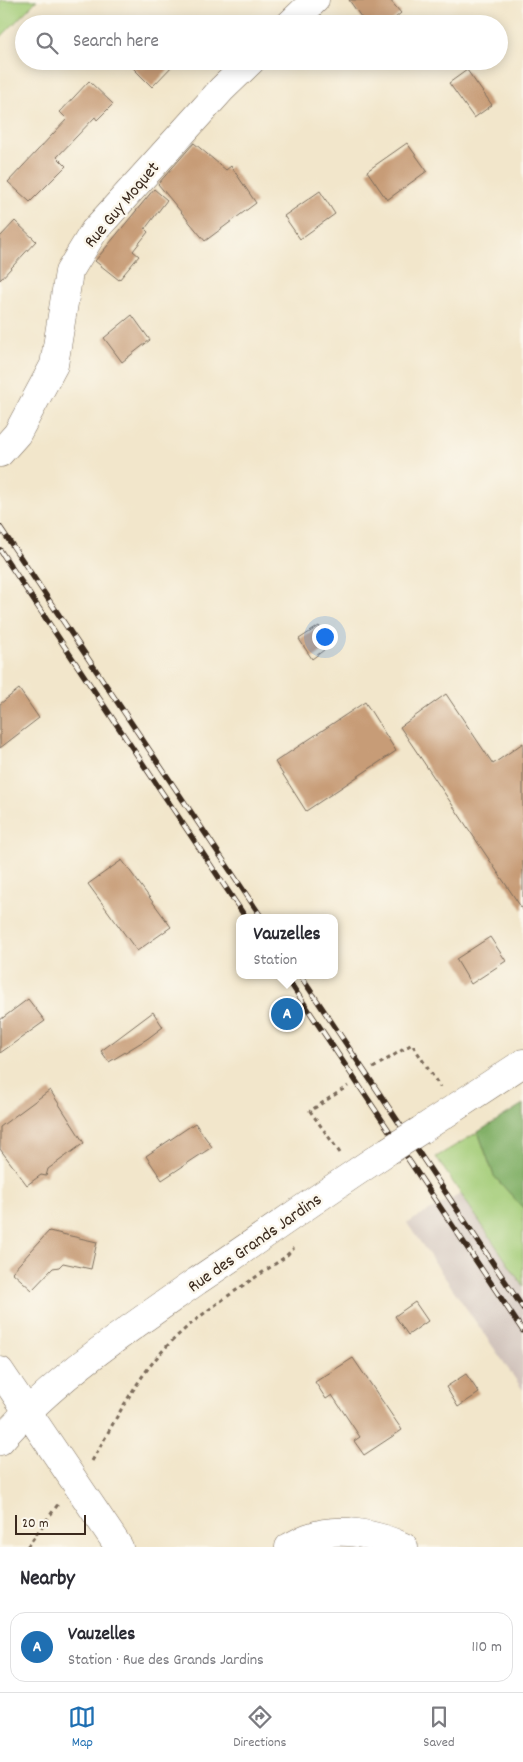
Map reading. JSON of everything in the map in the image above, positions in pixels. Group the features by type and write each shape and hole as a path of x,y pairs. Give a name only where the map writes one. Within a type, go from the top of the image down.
{"street":[{"path":"299,15 315,0"},
{"name":"Rue Guy Moquet","path":"0,452 17,434 54,365 69,272 94,231 222,89 242,70"},
{"name":"Rue des Grands Jardins","path":"0,1441 27,1412 63,1379 143,1319 354,1173 523,1063"},
{"path":"0,1371 119,1547"},
{"path":"289,1547 311,1536 347,1531 389,1540 404,1547"}],"path":[{"path":"373,1068 412,1044 454,1108"},
{"path":"348,1086 310,1111 354,1173"},
{"path":"27,1547 92,1460 128,1395 166,1347 196,1319 285,1257 293,1250 296,1241"}],"shaded area":[{"path":"494,1176 523,1208 523,1390 407,1223"}],"green space":[{"path":"0,0 37,0 22,15 15,15 15,23 0,38"},
{"path":"523,1104 523,1208 494,1176 478,1132"},
{"path":"478,1132 494,1176 523,1207 523,1286 436,1157"}],"building":[{"path":"349,0 390,0 401,13 399,15 360,15"},
{"path":"135,70 168,70 152,87"},
{"path":"467,70 492,105 474,118 449,83"},
{"path":"89,81 113,104 97,120 95,117 57,157 66,166 30,202 8,182 67,119 60,112"},
{"path":"194,143 226,170 231,166 256,203 205,241 158,184"},
{"path":"407,143 427,171 387,200 367,171"},
{"path":"154,189 167,200 145,229 148,232 133,251 139,256 119,280 95,261"},
{"path":"320,191 335,214 300,239 284,216"},
{"path":"15,221 36,241 0,280 0,237"},
{"path":"132,315 150,340 122,362 104,338"},
{"path":"319,626 332,644 312,659 299,639"},
{"path":"19,689 39,718 0,748 0,704"},
{"path":"446,694 493,764 523,743 523,910 400,727"},
{"path":"365,702 396,751 306,811 275,762"},
{"path":"122,860 171,927 137,951 88,884"},
{"path":"490,937 506,961 471,984 456,959"},
{"path":"28,999 45,1021 0,1053 0,1020"},
{"path":"153,1012 163,1027 109,1062 101,1051"},
{"path":"50,1090 84,1143 48,1169 46,1176 41,1175 27,1185 0,1149 0,1127"},
{"path":"195,1123 212,1147 162,1180 146,1156"},
{"path":"49,1231 97,1242 91,1269 63,1263 59,1267 53,1268 32,1290 12,1272"},
{"path":"415,1302 428,1321 408,1335 395,1316"},
{"path":"353,1358 402,1430 364,1455 354,1441 360,1437 332,1395 326,1399 315,1382"},
{"path":"466,1374 479,1393 458,1407 446,1387"}],"railway":[{"path":"0,527 259,914"},
{"path":"0,550 243,914"},
{"path":"288,979 523,1331"},
{"path":"303,979 523,1308"}],"place":[{"name":"Vauzelles","path":"287,1014"}]}
